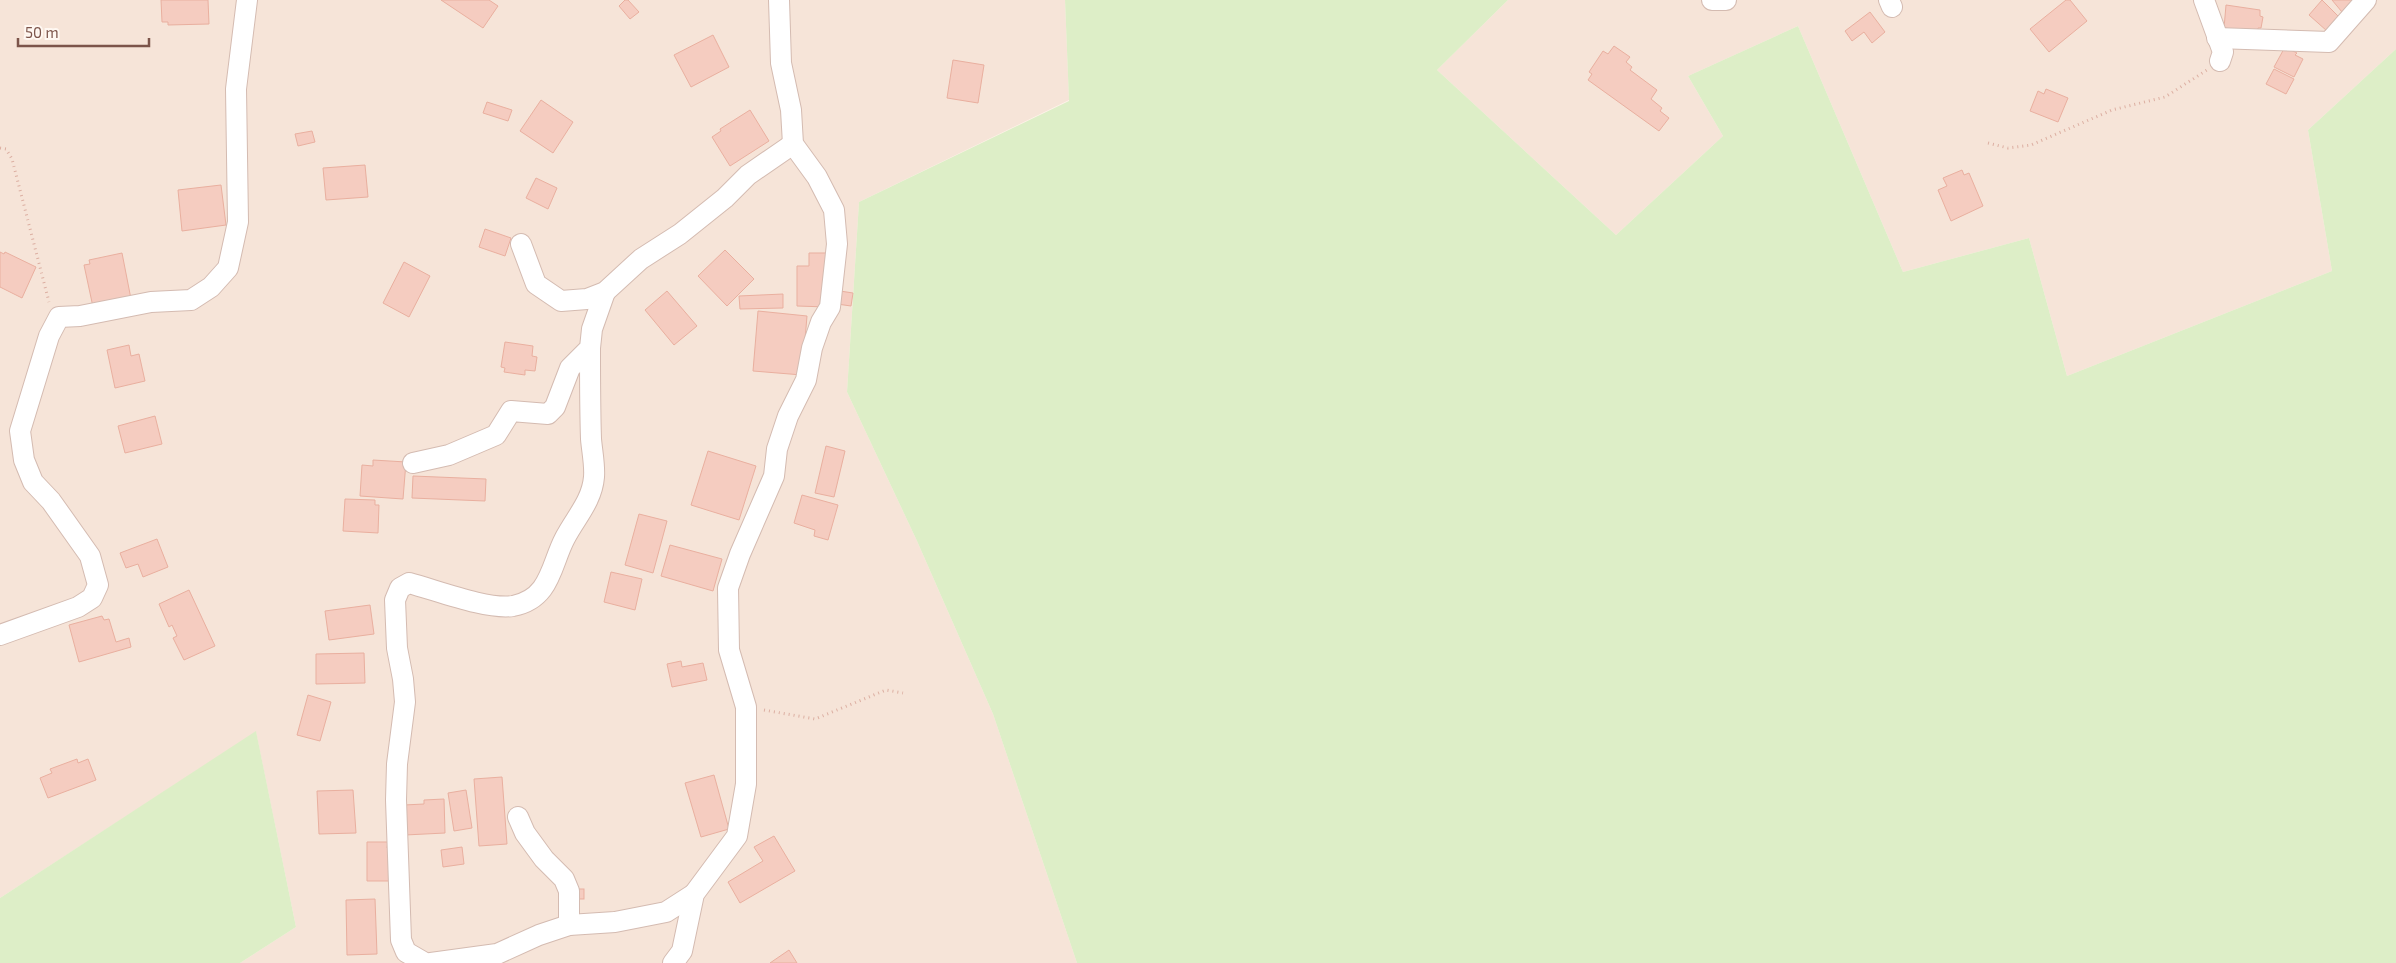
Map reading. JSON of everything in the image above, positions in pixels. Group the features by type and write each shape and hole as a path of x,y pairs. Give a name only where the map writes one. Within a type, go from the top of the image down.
{"street":[{"path":"0,635 78,607 92,598 98,585 90,556 51,501 33,482 24,460 20,431 49,336 59,317 80,316 151,302 191,300 211,287 228,268 238,222 236,89 247,0"},
{"path":"431,963 497,954 539,935 569,925 616,922 666,912 694,894 737,836 746,784 746,707 729,650 728,588 740,554 774,476 777,449 788,416 806,380 812,348 821,322 830,307 837,244 834,210 817,177 793,144 791,110 781,63 779,0"},
{"path":"1712,0 1726,0"},
{"path":"2204,0 2222,52 2220,61"},
{"path":"2217,38 2329,42 2366,0"},
{"path":"521,244 536,284 561,301 588,299 605,292 641,258 680,234 725,198 748,174 793,144"},
{"path":"425,963 406,952 402,940 396,800 397,764 405,702 397,648 395,600 400,588 409,583 492,606 512,606 527,601 543,588 553,571 565,538 590,497 594,476 591,441 590,348 592,329 605,292"},
{"path":"413,463 449,455 496,435 511,411 548,414 556,407 570,368 590,348"},
{"path":"518,817 525,833 564,879 569,891 569,925"},
{"path":"673,963 682,951 694,894"}],"path":[{"path":"1988,143 2008,148 2031,145 2112,110 2164,97 2220,61"},
{"path":"0,148 6,149 12,159 43,271 45,290 59,317"},
{"path":"746,707 815,719 886,690 903,693"}],"shaded area":[{"path":"0,0 1065,0 1069,100 859,202 847,392 917,541 993,714 1077,963 240,963 296,927 256,732 0,898"},
{"path":"1508,0 2396,0 2396,49 2308,130 2332,271 2067,376 2029,238 1903,272 1798,26 1688,76 1723,136 1616,235 1437,70"}],"green space":[{"path":"1065,0 1508,0 1437,70 1616,235 1723,136 1688,76 1798,26 1903,272 2029,238 2067,376 2332,271 2308,130 2396,49 2396,963 1077,963 993,714 917,541 847,392 859,202 1069,101"},
{"path":"256,731 296,927 240,963 0,963 0,898"}],"building":[{"path":"161,0 208,0 209,24 168,25 168,22 162,22"},
{"path":"441,0 489,0 498,6 483,28"},
{"path":"625,0 628,0 639,12 630,19 619,6"},
{"path":"2066,0 2070,0 2087,21 2049,52 2030,29"},
{"path":"2322,0 2339,17 2327,31 2309,15"},
{"path":"2332,0 2356,0 2342,12"},
{"path":"2226,5 2260,10 2260,16 2263,17 2261,28 2258,28 2258,32 2224,28"},
{"path":"1870,12 1885,32 1872,43 1864,32 1852,41 1845,31"},
{"path":"713,35 729,67 691,87 674,55"},
{"path":"1614,46 1630,57 1626,62 1632,67 1630,70 1657,90 1651,99 1662,108 1660,111 1669,118 1659,131 1588,80 1592,74 1589,72 1603,51 1608,54"},
{"path":"2285,47 2297,53 2295,55 2303,59 2294,77 2274,67"},
{"path":"953,60 984,65 978,103 947,98"},
{"path":"2274,69 2294,79 2286,94 2266,84"},
{"path":"2046,89 2068,98 2058,122 2030,111 2038,91 2044,94"},
{"path":"541,100 573,122 553,153 520,131"},
{"path":"487,102 512,110 508,121 483,113"},
{"path":"750,110 769,141 730,166 712,137 721,131 720,129"},
{"path":"312,131 315,142 298,146 295,134"},
{"path":"365,165 368,197 326,200 323,168"},
{"path":"1962,170 1964,175 1969,173 1983,206 1951,221 1938,190 1947,186 1943,178"},
{"path":"536,178 557,188 548,209 526,198"},
{"path":"221,185 226,225 182,231 178,190"},
{"path":"485,229 511,238 505,256 479,247"},
{"path":"725,250 754,279 727,306 698,276"},
{"path":"0,252 4,254 5,252 36,267 22,298 0,287"},
{"path":"122,253 131,299 93,307 84,265 90,264 89,260"},
{"path":"809,253 827,253 827,307 797,306 797,266 809,266"},
{"path":"404,262 430,276 409,317 383,303"},
{"path":"667,291 697,326 674,345 645,310"},
{"path":"840,291 853,293 851,306 837,304"},
{"path":"783,294 783,308 740,309 739,296"},
{"path":"758,311 807,316 802,375 753,371"},
{"path":"505,342 533,346 532,356 537,357 535,371 525,370 525,375 504,372 505,368 501,367"},
{"path":"129,345 131,356 139,354 145,381 115,388 107,350"},
{"path":"155,416 162,444 125,453 118,426"},
{"path":"826,446 845,451 834,497 815,493"},
{"path":"708,451 756,466 739,520 691,505"},
{"path":"373,460 406,462 403,499 360,496 362,465 373,466"},
{"path":"413,476 486,479 485,501 412,498"},
{"path":"802,495 838,505 828,540 814,536 815,530 794,523"},
{"path":"345,499 375,500 375,505 379,505 378,533 343,531"},
{"path":"639,514 667,521 653,573 625,565"},
{"path":"157,539 168,567 143,577 138,564 126,568 120,553"},
{"path":"670,545 722,559 713,591 661,576"},
{"path":"611,572 642,579 635,610 604,602"},
{"path":"189,590 215,646 184,660 173,638 177,636 172,625 169,627 159,604"},
{"path":"370,605 374,634 329,640 325,611"},
{"path":"102,616 104,620 109,619 116,642 129,638 131,647 79,662 69,625"},
{"path":"364,653 365,683 316,684 316,654"},
{"path":"681,661 682,667 703,663 707,680 672,687 667,664"},
{"path":"308,695 331,702 320,741 297,735"},
{"path":"77,759 78,763 88,759 96,780 48,798 40,778 52,773 50,769"},
{"path":"714,775 729,829 701,837 685,783"},
{"path":"502,777 507,844 479,846 474,779"},
{"path":"353,790 356,833 319,834 317,791"},
{"path":"466,790 472,828 454,831 448,793"},
{"path":"444,799 445,833 405,835 404,805 424,804 424,800"},
{"path":"774,836 795,871 740,903 728,882 763,861 754,847"},
{"path":"367,842 388,842 387,848 395,848 395,881 367,881"},
{"path":"462,847 464,864 443,867 441,850"},
{"path":"579,889 584,889 584,899 579,899"},
{"path":"375,899 377,954 347,955 346,900"},
{"path":"789,950 797,963 770,963"}]}
